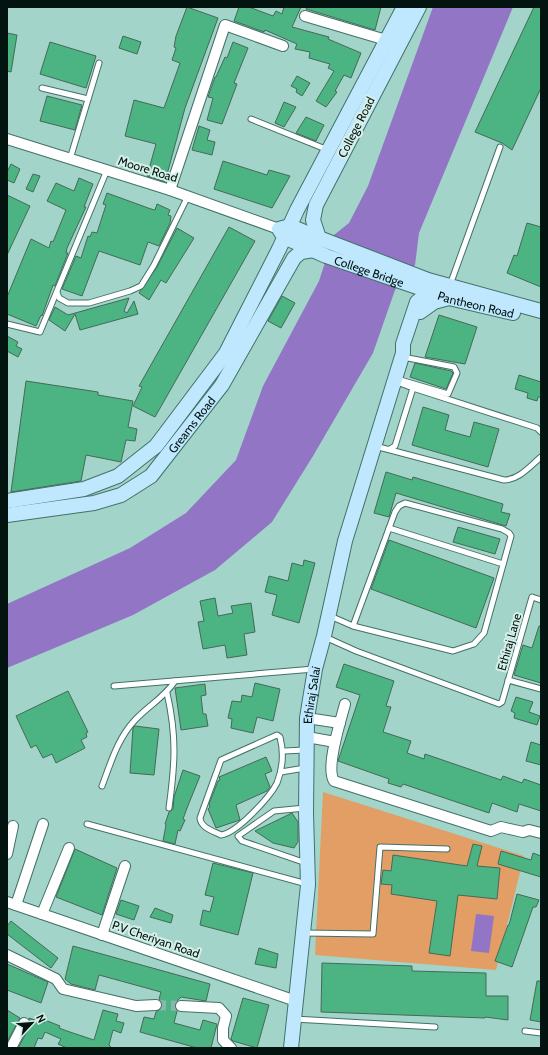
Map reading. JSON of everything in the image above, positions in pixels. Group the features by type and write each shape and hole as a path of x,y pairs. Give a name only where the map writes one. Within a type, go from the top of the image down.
{"main road":[{"name":"College Road","path":"285,231 404,7"},
{"name":"College Road","path":"322,246 313,220 316,205 419,7"},
{"name":"College Bridge","path":"285,231 420,286"},
{"name":"Greams Road","path":"7,500 84,489 118,476 156,446 226,353 285,231"},
{"name":"Greams Road","path":"7,515 94,503 121,495 151,476 222,385 294,258 301,252 322,246"},
{"name":"Pantheon Road","path":"420,286 449,292 541,320"},
{"name":"Ethiraj Salai","path":"403,355 409,347 423,304 420,286"},
{"name":"Ethiraj Salai","path":"291,1048 308,884 306,744 307,718 315,669 329,615 345,541 403,355 403,344 417,302 420,286"},
{"path":"420,312 449,292 541,311"}],"street":[{"path":"305,16 386,40"},
{"path":"170,190 225,25 283,46"},
{"name":"Moore Road","path":"7,139 170,190 285,231"},
{"path":"345,704 335,742 331,771 334,781 491,831 501,827 523,832 529,830 541,833"},
{"path":"307,718 340,723"},
{"path":"306,744 335,742"},
{"path":"11,903 43,824"},
{"path":"7,854 13,826"},
{"path":"42,914 69,848"},
{"path":"102,934 125,866"},
{"name":"P.V Cheriyan Road","path":"11,903 296,1001"},
{"path":"7,955 56,979 63,989 136,1006 156,1005"},
{"path":"181,1006 219,1008 224,1012 226,1016 223,1028 223,1040 231,1048"},
{"path":"12,1048 24,1023"}],"lane":[{"path":"70,159 99,63"},
{"path":"42,88 88,99"},
{"path":"251,119 328,150"},
{"path":"449,292 500,147"},
{"path":"7,324 40,332 107,170"},
{"path":"57,292 59,298 68,303 89,304 141,286 154,265 188,196"},
{"path":"395,380 448,394 457,373 454,367 403,355"},
{"path":"395,380 413,388 537,428 541,432"},
{"path":"389,449 395,446 413,388"},
{"path":"375,446 504,480 511,480 517,477 541,457"},
{"path":"329,615 353,626 453,651 474,644 484,633 511,536 502,529 405,503 399,506 395,512 353,626"},
{"path":"389,528 503,564"},
{"name":"Ethiraj Lane","path":"324,636 356,651 496,704 502,702 532,597 541,600"},
{"path":"114,686 315,669"},
{"path":"508,680 541,689"},
{"path":"102,786 118,743 136,719 167,693 175,681"},
{"path":"167,693 173,722 175,743 174,771 168,808"},
{"path":"277,735 280,737 284,751 276,784 251,815 234,830 221,835 207,829 200,821 209,792 223,759 277,735"},
{"path":"284,751 306,744"},
{"path":"280,772 306,768"},
{"path":"306,808 274,811 238,836 242,841 307,864"},
{"path":"87,824 308,884"},
{"path":"303,933 373,934 380,847 447,849"},
{"path":"294,1019 435,1027"},
{"path":"525,1031 541,1033"}],"shaded area":[{"path":"433,7 513,7 419,233 415,265 395,290 373,353 313,456 272,522 215,570 133,615 7,668 7,604 130,548 186,513 236,460 263,386 319,281 334,235 349,223 368,186"},
{"path":"323,792 524,856 496,970 315,955"},
{"path":"476,914 494,916 489,953 471,951"}],"building":[{"path":"187,7 218,18 185,108 165,182 147,176 156,144 125,136 134,100 164,108 180,63 172,60 176,48 174,47 176,36"},
{"path":"239,7 249,7 273,16 276,11 282,14 284,7 301,7 292,27 329,37 328,39 361,53 351,78 344,75 335,91 337,92 326,107 316,101 334,71 328,68 330,64 309,58 310,52 295,49 297,44 265,30 264,32 234,21"},
{"path":"307,7 381,7 375,30 306,9"},
{"path":"534,7 541,7 541,88 512,150 502,143 475,132"},
{"path":"7,33 17,35 11,72 7,71"},
{"path":"123,36 141,42 137,54 119,48"},
{"path":"50,42 96,56 86,88 40,74"},
{"path":"233,42 248,48 234,83 237,84 222,124 207,120 213,98 208,97 215,77 225,57 227,58"},
{"path":"297,76 310,83 302,96 296,92 297,89 291,86"},
{"path":"47,96 82,105 75,130 40,121"},
{"path":"284,102 296,107 284,127 275,123"},
{"path":"306,117 324,125 316,141 296,133"},
{"path":"199,126 210,130 207,140 215,142 212,155 192,150"},
{"path":"223,161 267,175 269,170 290,176 272,208 214,189"},
{"path":"11,164 20,169 14,183 7,180 7,172"},
{"path":"33,174 40,176 33,192 26,189"},
{"path":"79,178 93,184 84,207 86,207 67,248 66,253 68,253 55,286 53,285 42,316 41,315 36,326 7,314 7,297 31,239 49,248 51,241 53,242 66,210 47,201 56,183 74,191"},
{"path":"107,193 151,209 155,210 157,204 170,210 168,215 171,216 170,223 159,246 148,242 140,265 99,251 82,296 62,289 76,256 81,258 88,236 90,237 92,232 97,233 106,205 103,204"},
{"path":"7,195 30,206 7,255"},
{"path":"527,223 541,227 541,287 507,273 514,255 517,256"},
{"path":"229,227 255,241 155,417 133,406 142,387 139,386"},
{"path":"177,228 194,238 166,283 161,280 149,300 139,293 157,267"},
{"path":"282,296 295,303 281,328 268,321"},
{"path":"129,298 124,311 127,313 134,301 138,314 80,330 75,314 65,331 49,320 55,307 68,315"},
{"path":"439,315 477,327 465,364 425,357"},
{"path":"7,336 18,342 16,346 22,349 18,357 7,351"},
{"path":"415,363 451,371 453,373 446,389 410,377"},
{"path":"519,375 541,382 541,397 538,397 537,401 527,398 528,393 515,389"},
{"path":"26,381 98,392 98,395 133,401 128,427 137,429 135,441 126,440 121,462 86,455 81,481 11,492"},
{"path":"423,407 449,415 445,430 470,437 474,422 499,429 488,467 412,445"},
{"path":"386,472 412,480 413,477 503,504 501,512 510,514 506,526 396,493 389,517 374,513"},
{"path":"458,527 500,539 495,554 453,542"},
{"path":"389,540 494,578 476,628 371,589"},
{"path":"304,560 315,563 299,623 272,615 277,595 265,592 269,576 288,581 292,563 303,566"},
{"path":"215,598 218,616 233,613 231,606 251,603 255,632 244,634 247,655 227,658 225,645 203,649 198,622 204,621 200,601"},
{"path":"539,626 541,626 541,683 514,675 523,645 532,648"},
{"path":"344,664 394,681 386,706 391,707 383,732 411,741 407,753 424,759 425,754 501,780 503,776 522,783 524,779 541,785 541,811 519,804 517,812 492,803 489,813 403,784 401,787 388,783 389,779 338,761 360,695 336,687"},
{"path":"255,683 280,689 273,721 257,717 253,733 231,728 232,719 228,718 232,701 241,702 242,695 252,697"},
{"path":"205,684 206,695 201,696 203,714 206,714 208,726 181,730 175,688"},
{"path":"68,691 88,732 86,733 87,737 81,740 85,748 56,763 52,754 43,758 36,745 31,748 16,716"},
{"path":"516,697 533,702 529,712 540,716 537,725 514,718 515,713 511,711"},
{"path":"135,726 159,729 154,775 130,773 133,728"},
{"path":"531,742 541,745 541,765 526,761"},
{"path":"266,757 272,771 265,774 270,787 267,791 236,805 240,820 216,828 208,809 210,807 209,804 218,781 220,780 219,777"},
{"path":"183,770 200,776 183,819 185,820 180,831 178,830 175,844 163,841 165,824 169,812 173,809 174,797"},
{"path":"292,813 298,822 298,842 294,848 273,843 255,831"},
{"path":"473,844 482,846 477,866 500,868 497,899 458,895 450,956 429,953 437,901 391,894 392,885 381,884 383,870 391,871 393,855 467,866"},
{"path":"75,849 117,868 102,915 56,897"},
{"path":"501,851 531,860 533,853 541,856 541,877 498,864"},
{"path":"213,863 253,873 238,935 200,925 203,910 210,912 214,897 205,895"},
{"path":"517,894 539,900 536,907 533,907 512,967 495,961 509,925"},
{"path":"121,900 139,906 134,920 116,914"},
{"path":"155,908 173,915 171,923 150,917"},
{"path":"11,921 58,958 51,968 7,934 7,926"},
{"path":"73,946 210,984 206,1001 181,997 176,1002 175,1006 177,1011 174,1023 200,1030 203,1020 217,1024 211,1048 197,1048 140,1032 144,1017 154,1019 156,1012 162,1008 162,1004 159,999 161,992 99,975 95,990 71,984 65,979"},
{"path":"259,948 278,954 276,968 255,964"},
{"path":"322,963 412,966 412,971 486,973 486,996 508,996 508,1020 485,1017 321,1012"},
{"path":"7,964 48,982 41,1003 7,990"},
{"path":"537,981 541,981 541,1022 530,1020"},
{"path":"243,998 269,1005 257,1048 233,1041 231,1039"},
{"path":"7,1010 20,1018 7,1042"},
{"path":"103,1010 118,1014 116,1021 124,1023 121,1033 113,1030 109,1045 112,1048 67,1048 58,1044 61,1039 45,1032 42,1039 38,1038 34,1048 18,1048 30,1026 29,1018 44,1023 45,1020 60,1026 59,1028 94,1040"}],"tunnel":[{"path":"156,1005 181,1006"}]}
